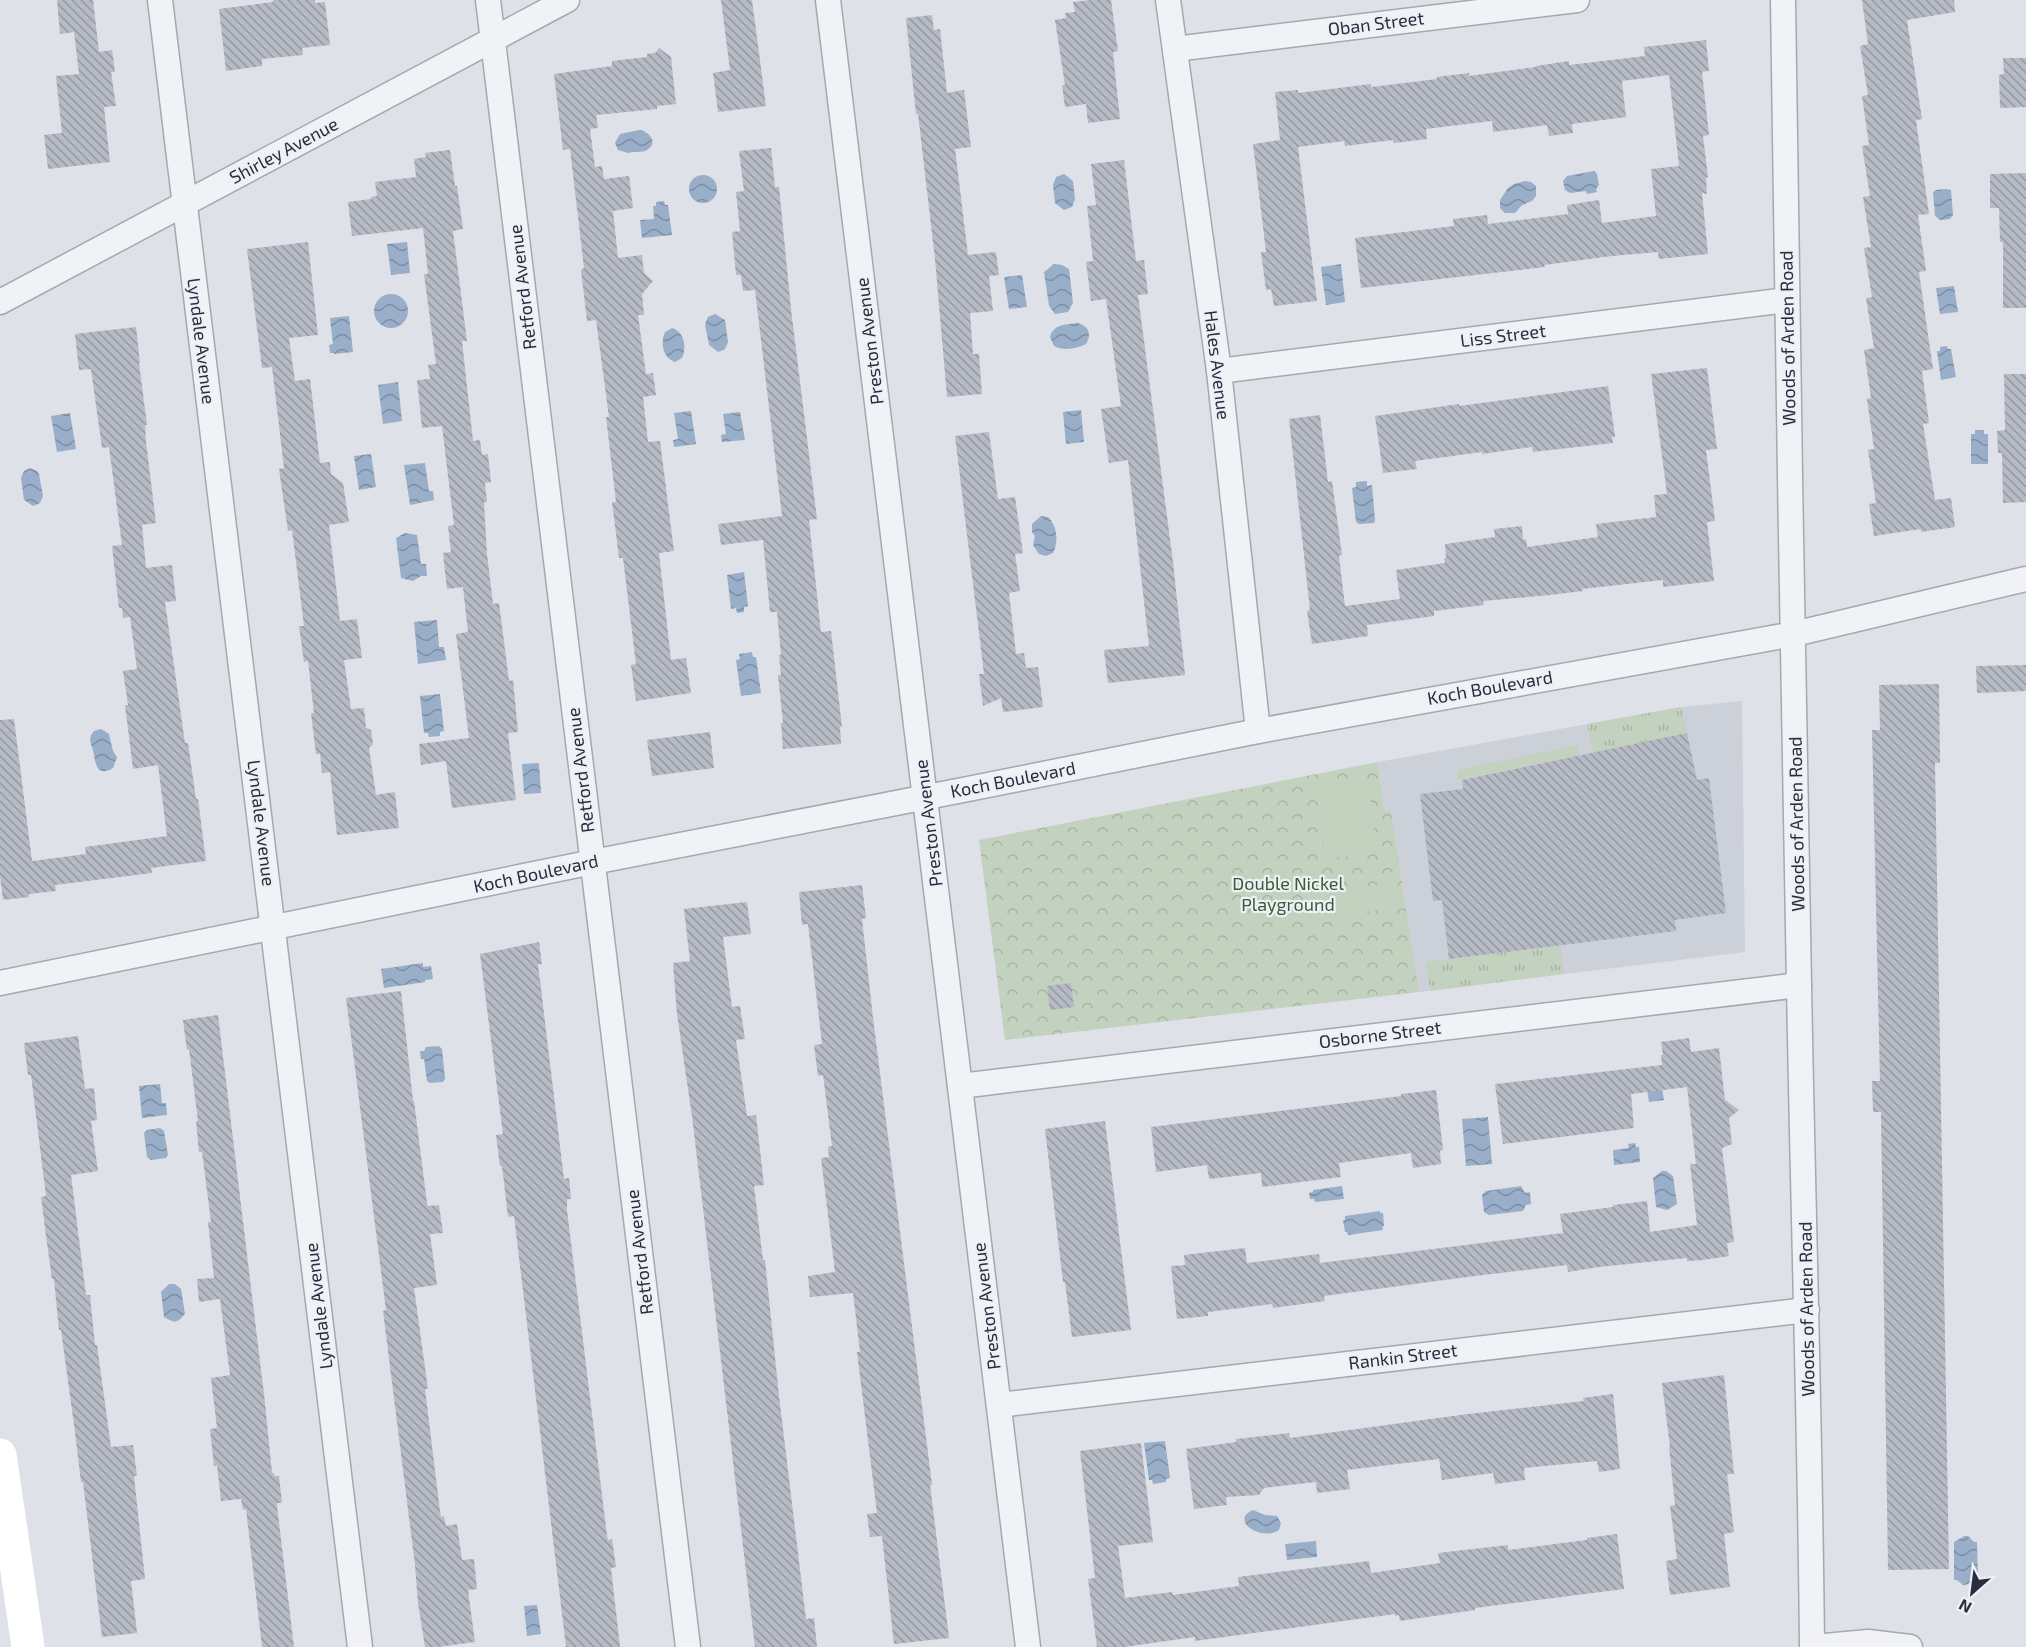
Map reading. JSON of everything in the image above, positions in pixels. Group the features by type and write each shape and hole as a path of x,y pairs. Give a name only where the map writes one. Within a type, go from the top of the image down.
{"main road":[{"path":"0,1455 28,1647"}],"street":[{"name":"Lyndale Avenue","path":"160,0 360,1647"},
{"name":"Retford Avenue","path":"488,0 688,1647"},
{"name":"Shirley Avenue","path":"0,302 567,0"},
{"name":"Preston Avenue","path":"828,0 1028,1647"},
{"name":"Hales Avenue","path":"1168,0 1219,371 1258,730"},
{"name":"Oban Street","path":"1175,49 1577,0"},
{"name":"Woods of Arden Road","path":"1783,0 1799,985 1813,1647"},
{"name":"Liss Street","path":"1219,371 1787,300"},
{"name":"Koch Boulevard","path":"0,983 592,862 926,798 1258,730 1794,634 2026,579"},
{"name":"Osborne Street","path":"960,1086 1799,985"},
{"name":"Rankin Street","path":"999,1405 1807,1310"},
{"path":"1813,1647 1868,1642 1910,1647"}],"shaded area":[{"path":"1742,701 1745,952 1419,992 1391,811 1384,811 1378,762 1681,707"}],"green space":[{"path":"1681,707 1687,733 1594,753 1587,724"},
{"path":"1578,745 1579,755 1458,780 1457,770"},
{"name":"Double Nickel Playground","path":"1378,762 1384,811 1391,811 1419,992 1005,1040 979,840"},
{"path":"1368,779 1377,853 1325,859 1316,785"},
{"path":"1393,883 1396,908 1310,919 1307,894"},
{"path":"1560,945 1564,974 1430,991 1426,962"}],"water":[{"path":"639,130 651,138 651,147 645,151 628,153 618,150 615,143 620,134"},
{"path":"1594,171 1597,174 1599,185 1597,192 1570,193 1565,190 1563,181 1567,176"},
{"path":"1064,174 1073,181 1075,199 1072,207 1064,210 1055,203 1053,185 1056,177"},
{"path":"703,175 713,179 717,189 713,199 703,203 693,199 689,189 693,179"},
{"path":"1525,181 1536,186 1536,196 1532,201 1522,205 1515,213 1505,213 1500,208 1500,200 1508,188"},
{"path":"1951,190 1953,215 1950,219 1940,220 1935,216 1933,192"},
{"path":"664,201 665,205 668,205 672,235 642,238 640,220 654,219 653,206 656,206 656,202"},
{"path":"407,242 410,273 391,275 387,244"},
{"path":"1054,264 1069,269 1073,303 1068,312 1055,314 1049,306 1044,272"},
{"path":"1341,264 1345,302 1326,305 1321,267"},
{"path":"1022,275 1027,307 1009,309 1004,277"},
{"path":"1954,286 1958,312 1940,314 1936,288"},
{"path":"391,294 403,299 408,311 403,323 391,328 379,323 374,311 379,299"},
{"path":"715,314 725,320 728,342 725,349 718,352 709,345 705,324 708,317"},
{"path":"349,316 353,352 330,353 329,345 333,344 330,318"},
{"path":"1078,323 1085,326 1088,331 1089,337 1086,344 1070,349 1054,346 1050,337 1054,329 1061,325"},
{"path":"672,328 682,336 684,345 682,358 675,362 665,354 663,345 665,332"},
{"path":"1947,346 1951,349 1956,377 1941,380 1937,351 1940,351 1940,347"},
{"path":"398,382 402,421 383,424 378,385"},
{"path":"1081,410 1084,442 1066,444 1063,412"},
{"path":"691,411 696,444 674,447 673,440 678,439 674,413"},
{"path":"740,412 745,440 722,442 721,435 726,434 723,414"},
{"path":"70,413 76,449 57,452 51,416"},
{"path":"1975,430 1984,430 1984,434 1988,434 1988,464 1971,464 1971,434 1975,434"},
{"path":"371,454 376,487 359,490 354,456"},
{"path":"425,463 429,491 433,491 434,500 410,505 404,465"},
{"path":"30,468 39,474 43,496 40,503 33,506 24,500 21,478 24,471"},
{"path":"1367,481 1367,486 1372,485 1375,520 1374,523 1359,524 1356,522 1352,488 1356,487 1356,482"},
{"path":"1041,516 1051,520 1056,534 1053,553 1046,556 1039,554 1033,545 1035,536 1032,532 1032,524"},
{"path":"405,533 417,535 421,564 426,564 427,576 421,576 413,581 401,578 396,538"},
{"path":"744,572 748,606 744,607 744,612 737,613 736,608 731,609 727,575"},
{"path":"437,620 439,647 444,647 446,660 418,664 414,622"},
{"path":"752,652 753,657 756,657 761,693 741,696 736,660 740,659 739,654"},
{"path":"440,694 444,731 440,732 440,736 429,737 428,733 424,733 420,696"},
{"path":"101,729 109,734 113,751 117,757 113,768 104,771 97,767 90,740 94,731"},
{"path":"539,763 541,793 524,794 522,764"},
{"path":"423,963 423,967 431,966 433,979 384,988 381,969"},
{"path":"439,1046 442,1049 445,1079 443,1082 430,1083 427,1081 424,1059 421,1059 420,1051 424,1051 426,1047"},
{"path":"1659,1070 1664,1100 1649,1102 1644,1072"},
{"path":"160,1084 162,1103 166,1103 167,1115 142,1118 139,1086"},
{"path":"1488,1117 1492,1164 1466,1166 1462,1119"},
{"path":"160,1128 164,1131 168,1155 166,1158 151,1160 147,1157 144,1133 147,1130"},
{"path":"1635,1143 1636,1147 1639,1147 1640,1162 1614,1165 1613,1150 1629,1148 1628,1144"},
{"path":"1662,1171 1673,1176 1677,1204 1667,1210 1656,1207 1653,1178"},
{"path":"1342,1186 1344,1199 1315,1202 1314,1199 1310,1199 1309,1193 1313,1190"},
{"path":"1521,1186 1525,1193 1530,1192 1531,1204 1526,1205 1523,1211 1489,1215 1484,1212 1482,1195 1486,1191"},
{"path":"1380,1211 1383,1213 1383,1230 1348,1235 1345,1232 1343,1220 1345,1216"},
{"path":"169,1284 175,1284 181,1289 185,1314 175,1322 164,1317 161,1292"},
{"path":"1165,1441 1170,1478 1166,1479 1166,1482 1153,1484 1152,1480 1149,1480 1144,1443"},
{"path":"1253,1510 1265,1515 1277,1516 1281,1523 1279,1530 1264,1533 1250,1528 1244,1519 1246,1514"},
{"path":"1964,1536 1977,1542 1978,1580 1963,1585 1954,1580 1954,1542"},
{"path":"1316,1541 1317,1557 1287,1560 1285,1544"},
{"path":"537,1605 541,1634 527,1636 524,1606"}],"building":[{"path":"57,0 93,0 99,52 112,50 115,72 111,72 116,106 104,107 110,162 48,169 44,135 62,133 56,76 79,74 74,32 60,34"},
{"path":"273,0 325,2 330,45 302,48 303,55 262,59 262,66 226,71 219,9 273,2"},
{"path":"721,0 752,0 766,106 718,112 713,73 730,70"},
{"path":"1111,0 1118,51 1113,52 1120,119 1088,123 1086,104 1065,107 1062,85 1065,85 1055,20 1066,18 1065,13 1075,12 1073,2"},
{"path":"1862,0 1954,0 1955,12 1907,20 1922,119 1916,120 1929,214 1918,215 1926,271 1919,272 1933,369 1922,371 1929,423 1923,424 1935,500 1951,498 1955,527 1874,536 1869,504 1876,503 1868,450 1874,449 1867,399 1871,398 1864,350 1874,348 1866,298 1872,297 1864,248 1871,247 1863,197 1870,196 1862,146 1869,145 1862,96 1868,95 1860,46 1868,44"},
{"path":"932,15 934,30 940,29 947,93 964,90 971,147 955,149 968,255 996,252 999,275 989,276 993,311 970,313 973,354 979,354 982,394 947,397 935,259 906,18"},
{"path":"1706,40 1709,71 1702,72 1709,135 1703,136 1708,177 1706,178 1707,194 1702,193 1708,254 1659,259 1658,252 1612,256 1544,265 1545,267 1361,288 1355,238 1454,226 1453,219 1487,215 1488,224 1568,214 1567,205 1599,200 1602,223 1656,216 1651,169 1679,166 1669,75 1622,81 1626,117 1572,124 1573,133 1549,136 1547,125 1493,132 1492,121 1426,129 1427,139 1394,143 1393,140 1345,146 1344,141 1298,147 1317,301 1274,306 1271,289 1266,290 1261,252 1266,252 1253,144 1280,140 1275,92 1298,90 1298,93 1371,84 1371,87 1469,73 1469,76 1569,61 1569,65 1645,56 1644,47"},
{"path":"659,48 671,57 676,104 657,106 657,109 596,115 598,128 590,129 595,167 602,166 604,179 629,176 633,208 613,211 618,258 642,255 644,273 653,281 642,294 644,315 638,315 646,374 653,373 656,395 643,397 648,442 660,441 674,551 659,553 671,660 686,658 691,693 636,701 631,665 636,664 623,558 619,558 612,502 616,502 606,417 609,417 596,320 587,321 581,270 584,268 570,149 563,150 554,74 612,66 612,61 647,57 647,54 655,53"},
{"path":"2003,58 2026,58 2026,107 2000,108 1999,75 2004,74"},
{"path":"771,148 775,187 779,187 791,309 817,519 809,520 821,632 831,631 842,727 840,727 841,744 783,749 778,675 781,675 779,655 781,655 777,612 770,612 763,540 721,545 718,524 782,516 755,290 743,291 741,275 736,275 732,232 740,231 736,192 744,191 739,151"},
{"path":"450,150 463,229 453,231 467,341 462,341 473,441 480,440 482,455 488,454 491,482 485,483 487,502 484,502 487,554 493,604 499,603 509,681 513,680 518,732 508,733 516,800 452,808 446,761 421,765 419,744 469,738 456,634 468,632 463,587 447,589 443,553 451,552 448,526 454,525 442,426 422,428 417,380 430,379 428,365 436,364 424,274 428,274 423,228 352,236 348,202 377,196 375,182 416,177 414,159 426,157 425,153"},
{"path":"1124,160 1136,261 1144,260 1148,294 1138,295 1173,562 1185,675 1108,683 1104,650 1149,646 1128,460 1109,463 1101,409 1121,406 1106,299 1091,301 1086,262 1093,261 1087,206 1096,205 1091,164"},
{"path":"2026,173 2026,308 2003,308 2003,242 2000,242 1999,208 1990,208 1990,174"},
{"path":"308,242 318,335 289,338 295,381 310,379 320,463 330,462 331,474 343,483 349,522 329,525 340,621 357,619 362,658 344,660 351,709 364,708 366,728 371,730 373,744 369,748 376,795 395,792 399,828 337,835 330,772 322,773 320,754 316,754 308,661 304,662 299,626 304,626 292,530 288,531 279,469 284,468 272,367 262,368 247,249"},
{"path":"136,327 156,523 142,525 146,568 172,565 176,601 165,602 185,743 188,743 196,799 198,799 206,861 151,868 152,873 55,885 56,891 3,900 0,875 0,720 14,719 32,861 86,854 85,847 167,836 158,765 133,769 123,671 137,669 130,617 123,618 122,608 119,608 112,546 122,545 109,447 102,448 91,369 79,370 75,334"},
{"path":"1707,368 1717,449 1706,450 1715,521 1707,522 1714,581 1663,587 1663,580 1550,595 1483,601 1484,605 1434,611 1434,616 1367,625 1368,636 1312,644 1289,419 1320,415 1328,482 1332,481 1342,555 1339,556 1345,606 1400,599 1396,570 1445,563 1445,544 1495,537 1494,529 1522,526 1523,540 1526,539 1527,547 1598,537 1596,524 1656,517 1654,495 1667,494 1651,374"},
{"path":"2004,374 2026,374 2026,502 2003,503 2002,453 1998,453 1997,431 2005,430"},
{"path":"1608,386 1615,437 1612,437 1613,443 1533,452 1532,447 1482,454 1482,452 1415,461 1417,469 1383,473 1375,416"},
{"path":"989,432 998,499 1015,497 1023,553 1015,554 1020,591 1009,593 1016,654 1024,653 1026,668 1038,667 1043,707 1003,712 1001,698 983,706 979,674 984,674 955,436"},
{"path":"2026,665 2026,691 1977,693 1976,666"},
{"path":"1939,684 1940,763 1935,763 1949,1569 1888,1570 1881,1112 1873,1112 1872,1081 1880,1081 1872,730 1880,730 1879,685"},
{"path":"710,732 714,768 652,776 647,740"},
{"path":"1687,733 1697,780 1709,778 1726,913 1675,920 1676,931 1449,959 1442,900 1433,901 1420,794 1463,789 1462,780"},
{"path":"862,885 866,918 862,919 873,1018 949,1638 894,1644 882,1536 870,1537 867,1514 877,1513 857,1352 860,1352 853,1293 810,1297 808,1276 835,1272 821,1158 829,1157 828,1147 832,1146 823,1075 818,1076 814,1045 822,1044 808,924 802,925 799,892"},
{"path":"747,902 751,934 723,937 732,1007 740,1006 745,1039 736,1040 747,1116 756,1115 764,1185 754,1186 763,1260 765,1260 806,1619 814,1618 817,1647 755,1647 692,1116 677,1014 673,963 690,961 684,909"},
{"path":"539,942 542,964 538,964 564,1179 569,1178 571,1199 567,1199 567,1210 592,1414 607,1535 608,1540 612,1539 616,1567 611,1568 620,1647 566,1647 514,1216 508,1217 496,1135 503,1134 480,954"},
{"path":"1071,983 1074,1007 1050,1010 1047,986"},
{"path":"401,991 427,1203 428,1206 439,1205 443,1233 430,1234 437,1285 414,1288 428,1389 425,1389 440,1511 441,1517 444,1516 446,1526 457,1524 462,1560 474,1559 477,1589 468,1590 475,1642 438,1647 425,1647 418,1603 383,1311 386,1310 346,998"},
{"path":"218,1015 272,1473 274,1476 279,1476 282,1503 277,1503 277,1506 294,1647 262,1647 246,1509 243,1510 241,1499 221,1501 217,1465 214,1466 210,1429 217,1428 211,1378 230,1375 220,1299 199,1302 197,1279 214,1278 208,1222 211,1222 202,1152 199,1152 196,1121 198,1121 183,1020"},
{"path":"78,1036 85,1089 94,1088 97,1120 91,1121 98,1171 71,1175 86,1295 90,1295 95,1345 97,1345 111,1447 133,1445 145,1579 131,1581 137,1633 102,1637 83,1482 81,1482 45,1228 41,1197 46,1196 31,1075 28,1075 24,1043"},
{"path":"1689,1038 1691,1052 1719,1048 1725,1100 1739,1110 1729,1118 1732,1144 1722,1148 1734,1242 1727,1243 1729,1256 1687,1261 1687,1258 1568,1272 1567,1265 1324,1296 1325,1301 1273,1308 1272,1304 1208,1312 1208,1316 1177,1319 1171,1266 1185,1265 1184,1255 1245,1248 1247,1263 1319,1254 1320,1263 1563,1233 1560,1214 1647,1201 1650,1232 1697,1225 1690,1164 1696,1164 1687,1087 1631,1094 1634,1128 1503,1144 1495,1084 1662,1065 1661,1042"},
{"path":"1436,1090 1443,1150 1440,1151 1441,1164 1413,1168 1411,1153 1339,1163 1341,1177 1262,1187 1261,1173 1209,1179 1207,1165 1156,1172 1151,1127"},
{"path":"1105,1121 1131,1330 1072,1337 1065,1282 1063,1282 1045,1129"},
{"path":"1724,1375 1734,1474 1727,1474 1734,1532 1724,1534 1730,1587 1670,1595 1666,1561 1677,1559 1670,1506 1675,1505 1662,1383"},
{"path":"1613,1394 1620,1469 1599,1472 1597,1461 1524,1468 1525,1480 1495,1484 1493,1473 1442,1480 1439,1459 1347,1470 1350,1489 1317,1493 1316,1482 1264,1488 1259,1495 1226,1497 1227,1505 1194,1509 1186,1449 1236,1442 1236,1439 1289,1433 1290,1438 1584,1401 1583,1398"},
{"path":"1141,1443 1153,1542 1118,1546 1125,1598 1172,1592 1173,1595 1239,1586 1238,1577 1369,1561 1371,1573 1440,1563 1438,1553 1508,1545 1508,1550 1617,1534 1624,1589 1475,1608 1475,1610 1400,1621 1399,1615 1395,1616 1395,1614 1195,1641 1195,1637 1124,1647 1097,1647 1088,1579 1095,1578 1080,1451"}]}
